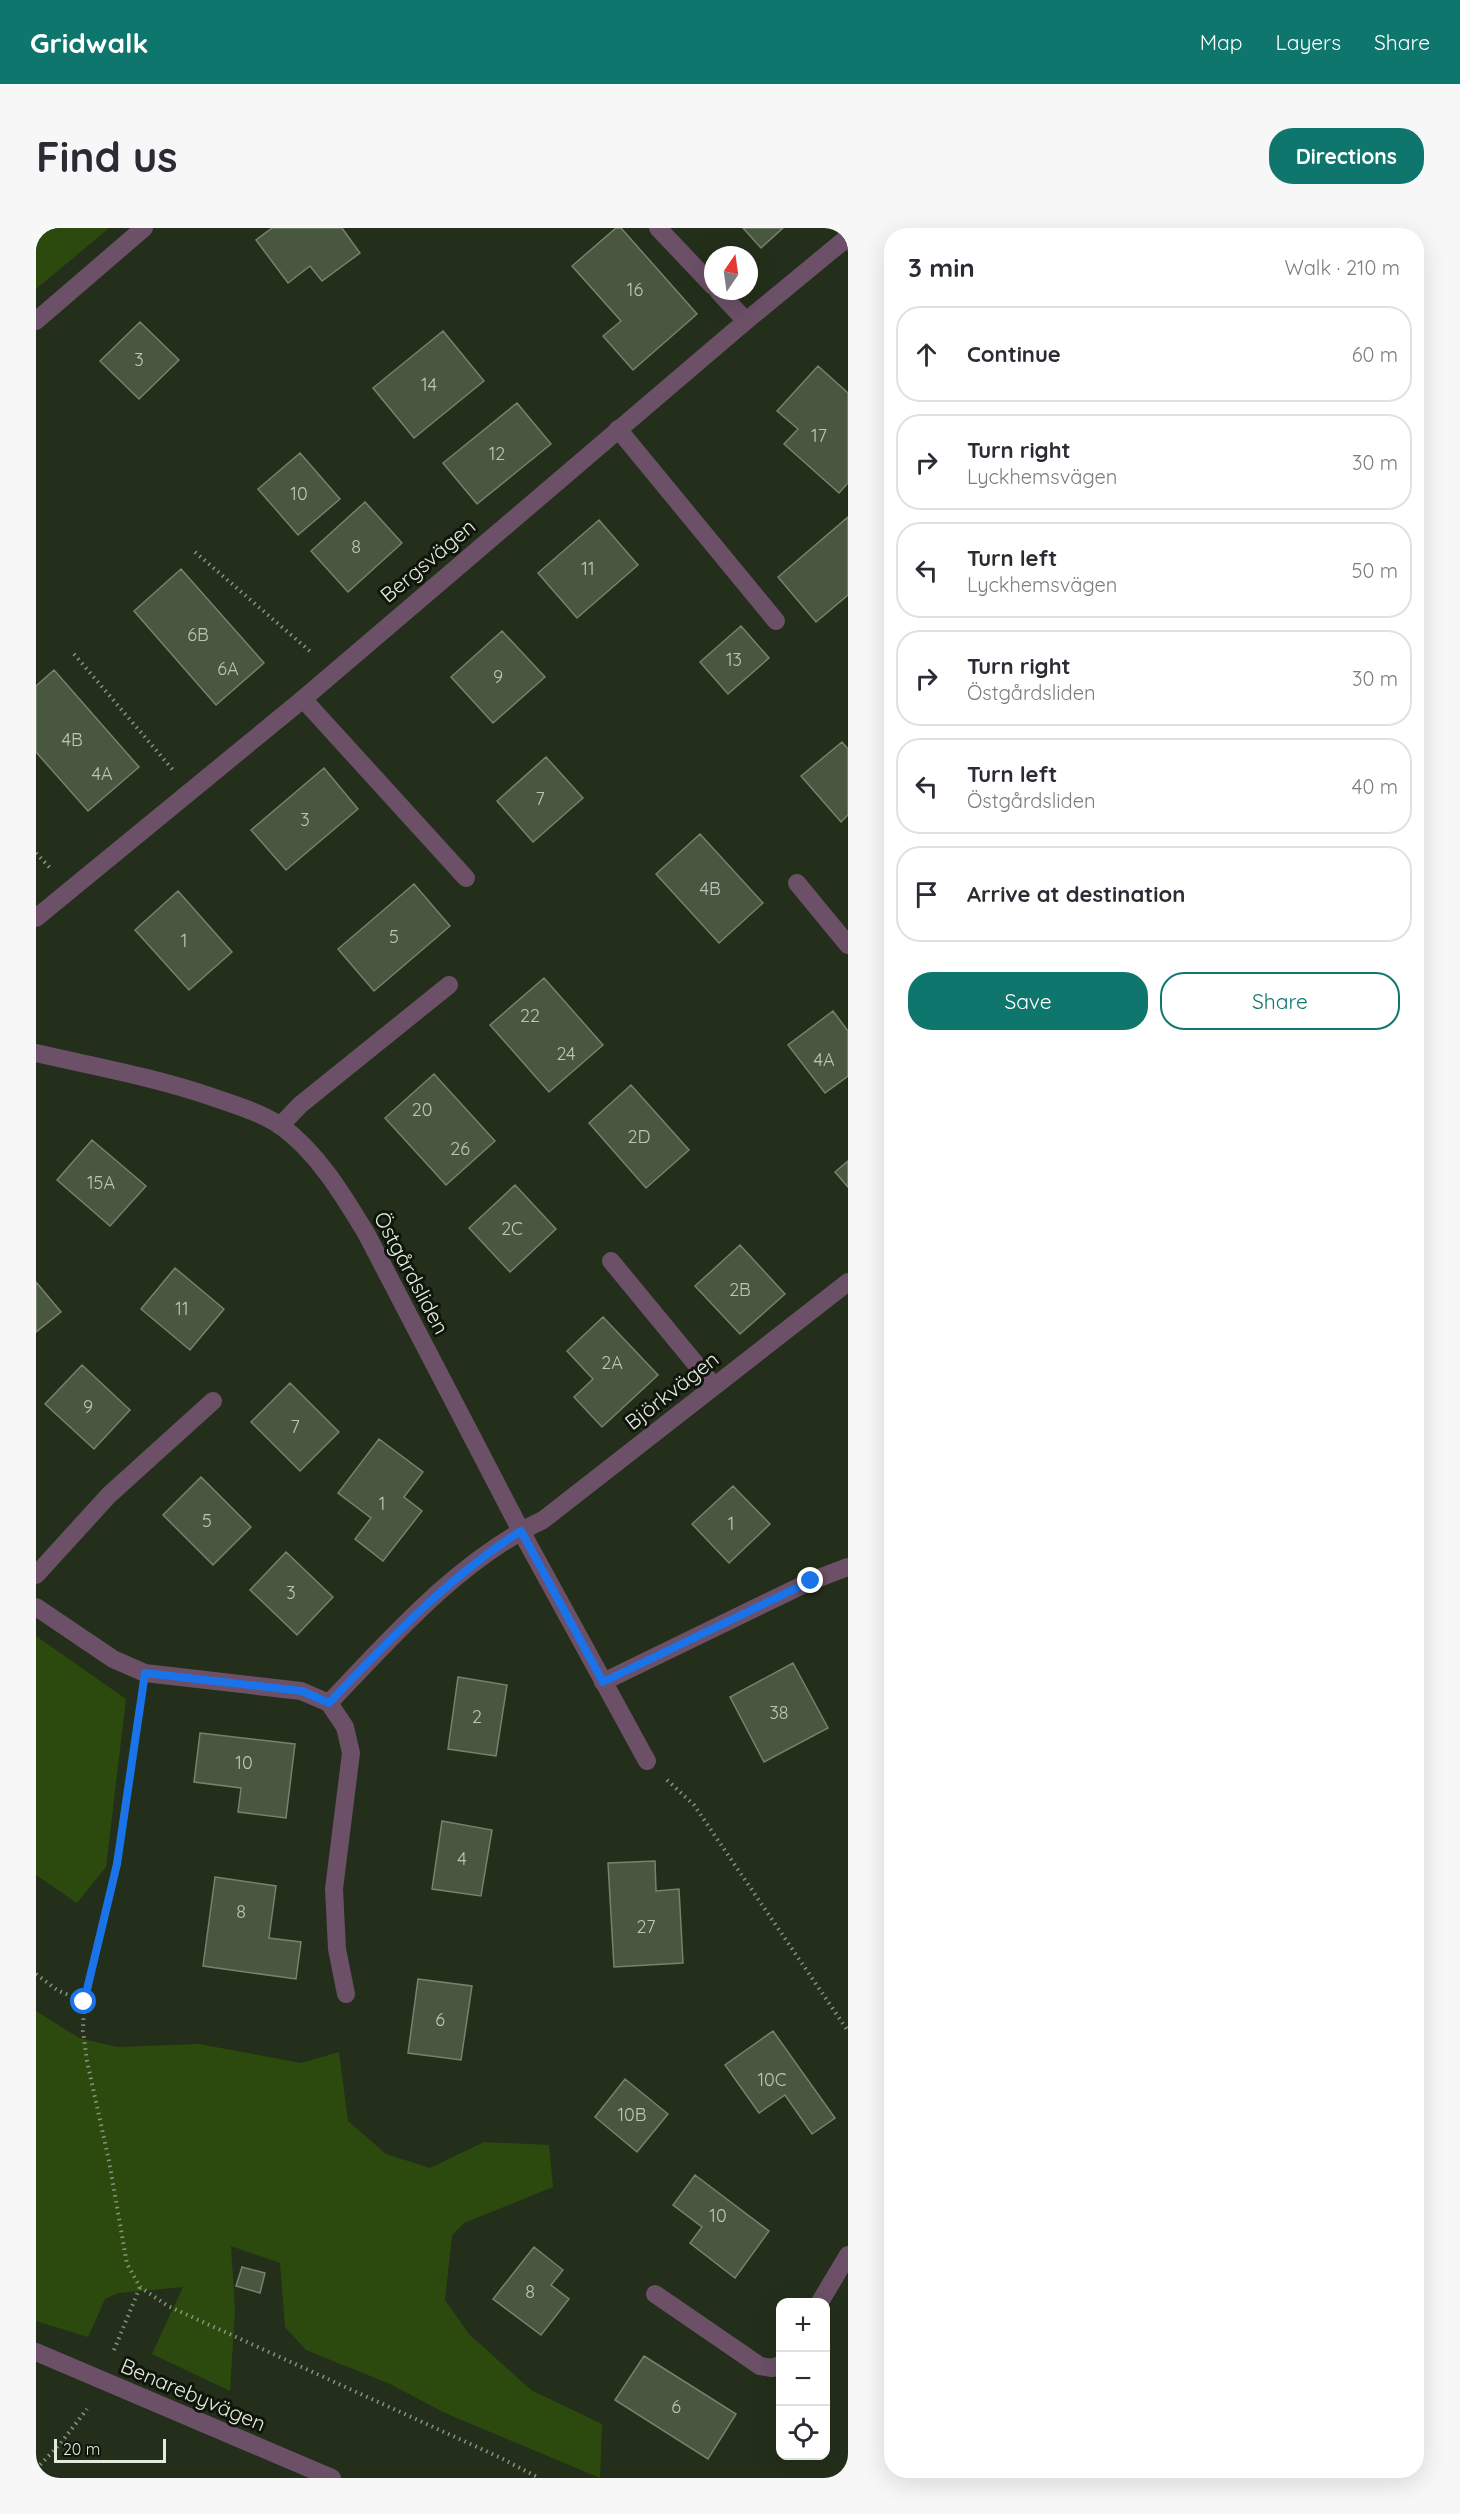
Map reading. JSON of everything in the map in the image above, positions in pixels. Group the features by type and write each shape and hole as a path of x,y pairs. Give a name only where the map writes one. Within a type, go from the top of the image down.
{"street":[{"path":"36,321 144,228"},
{"path":"658,228 704,277"},
{"name":"Bergsvägen","path":"36,918 303,699 618,429 848,237"},
{"path":"726,300 746,321"},
{"path":"618,429 776,621"},
{"path":"303,699 466,878"},
{"path":"797,883 848,945"},
{"path":"280,1126 300,1105 449,985"},
{"name":"Östgårdsliden","path":"36,1053 180,1086 238,1105 280,1126 311,1155 341,1190 366,1233 521,1531 647,1761"},
{"path":"611,1261 714,1386"},
{"name":"Björkvägen","path":"329,1703 409,1619 491,1549 543,1520 848,1282"},
{"path":"36,1575 110,1495 213,1401"},
{"path":"603,1682 811,1581 848,1567"},
{"path":"36,1607 113,1659 145,1673 302,1691 329,1703 345,1727 351,1753 334,1889 337,1949 346,1994"},
{"path":"822,2298 848,2255"},
{"path":"654,2294 760,2366 776,2366"},
{"name":"Benarebyvägen","path":"36,2352 332,2478"}],"path":[{"path":"195,552 333,671"},
{"path":"74,654 190,790"},
{"path":"145,1673 117,1864 84,2002 83,2031 127,2264 140,2287 168,2306 491,2453 539,2478"},
{"path":"647,1761 694,1805 848,2031"},
{"path":"36,1974 57,1990 84,2002"},
{"path":"114,2350 140,2287"},
{"path":"36,2469 60,2444 87,2409"}],"green space":[{"path":"36,228 109,228 36,289"},
{"path":"36,1636 126,1699 106,1867 77,1903 36,1875"},
{"path":"36,2011 79,2038 117,2047 199,2044 301,2063 339,2052 348,2121 386,2154 430,2168 484,2142 549,2145 553,2187 464,2223 452,2235 445,2300 469,2334 531,2390 602,2424 600,2478 445,2413 390,2384 306,2350 285,2327 280,2263 231,2246 235,2309 230,2391 152,2354 183,2287 118,2293 105,2299 88,2337 36,2321"}],"building":[{"path":"272,228 342,228 360,253 322,281 310,266 288,283 256,240"},
{"path":"616,228 621,228 697,314 633,370 603,336 621,321 572,266"},
{"path":"743,228 783,228 761,248"},
{"path":"140,322 179,360 139,399 100,361"},
{"path":"443,331 484,381 414,438 373,388"},
{"path":"818,366 848,393 848,483 839,493 784,444 798,429 777,411"},
{"path":"517,403 551,444 477,504 443,463"},
{"path":"300,453 340,499 298,535 258,489"},
{"path":"365,502 402,543 348,592 311,551"},
{"path":"848,517 848,595 816,622 778,577"},
{"path":"599,520 638,565 577,618 538,573"},
{"path":"181,569 264,663 216,705 134,611"},
{"path":"741,626 769,658 728,694 700,662"},
{"path":"502,631 545,677 493,723 451,677"},
{"path":"54,670 139,767 88,811 36,752 36,686"},
{"path":"842,742 848,749 848,815 841,822 801,776"},
{"path":"546,757 583,798 533,842 497,801"},
{"path":"324,768 358,809 286,870 251,830"},
{"path":"700,834 763,903 719,943 656,874"},
{"path":"414,884 450,926 374,991 338,949"},
{"path":"178,891 232,952 189,990 135,930"},
{"path":"544,978 603,1045 549,1092 490,1025"},
{"path":"833,1011 848,1031 848,1076 825,1093 788,1045"},
{"path":"434,1074 495,1141 446,1185 385,1118"},
{"path":"631,1085 689,1150 646,1188 589,1123"},
{"path":"92,1140 146,1186 110,1226 57,1180"},
{"path":"848,1161 848,1187 835,1172"},
{"path":"515,1185 556,1229 510,1272 469,1228"},
{"path":"740,1245 785,1294 740,1334 695,1286"},
{"path":"175,1268 224,1309 190,1350 141,1309"},
{"path":"36,1282 61,1312 36,1332"},
{"path":"603,1317 658,1375 602,1427 574,1397 593,1379 567,1351"},
{"path":"82,1365 130,1410 94,1449 45,1404"},
{"path":"290,1383 339,1432 300,1471 251,1422"},
{"path":"379,1439 423,1472 404,1497 422,1511 383,1561 355,1539 371,1518 338,1493"},
{"path":"201,1477 251,1527 213,1565 163,1515"},
{"path":"733,1486 770,1524 729,1563 692,1524"},
{"path":"286,1552 333,1597 297,1635 250,1590"},
{"path":"793,1663 828,1728 764,1762 730,1697"},
{"path":"458,1677 507,1685 496,1756 448,1749"},
{"path":"200,1733 295,1744 286,1818 238,1812 241,1788 194,1782"},
{"path":"442,1821 492,1830 481,1896 432,1889"},
{"path":"655,1861 656,1891 679,1889 683,1963 614,1967 608,1863"},
{"path":"215,1877 276,1886 269,1938 301,1942 296,1979 203,1966"},
{"path":"418,1979 472,1986 461,2060 408,2053"},
{"path":"773,2031 835,2118 812,2134 785,2095 759,2113 725,2065"},
{"path":"625,2079 668,2114 637,2152 595,2117"},
{"path":"695,2175 769,2231 735,2278 690,2243 702,2227 673,2205"},
{"path":"534,2247 563,2270 551,2285 569,2299 541,2335 493,2299"},
{"path":"242,2267 265,2273 260,2293 236,2286"},
{"path":"644,2356 736,2414 708,2459 615,2400"}],"route":[{"path":"84,2002 117,1864 145,1673 302,1691 329,1703 409,1619 491,1549 521,1531 603,1682 811,1581"}]}
